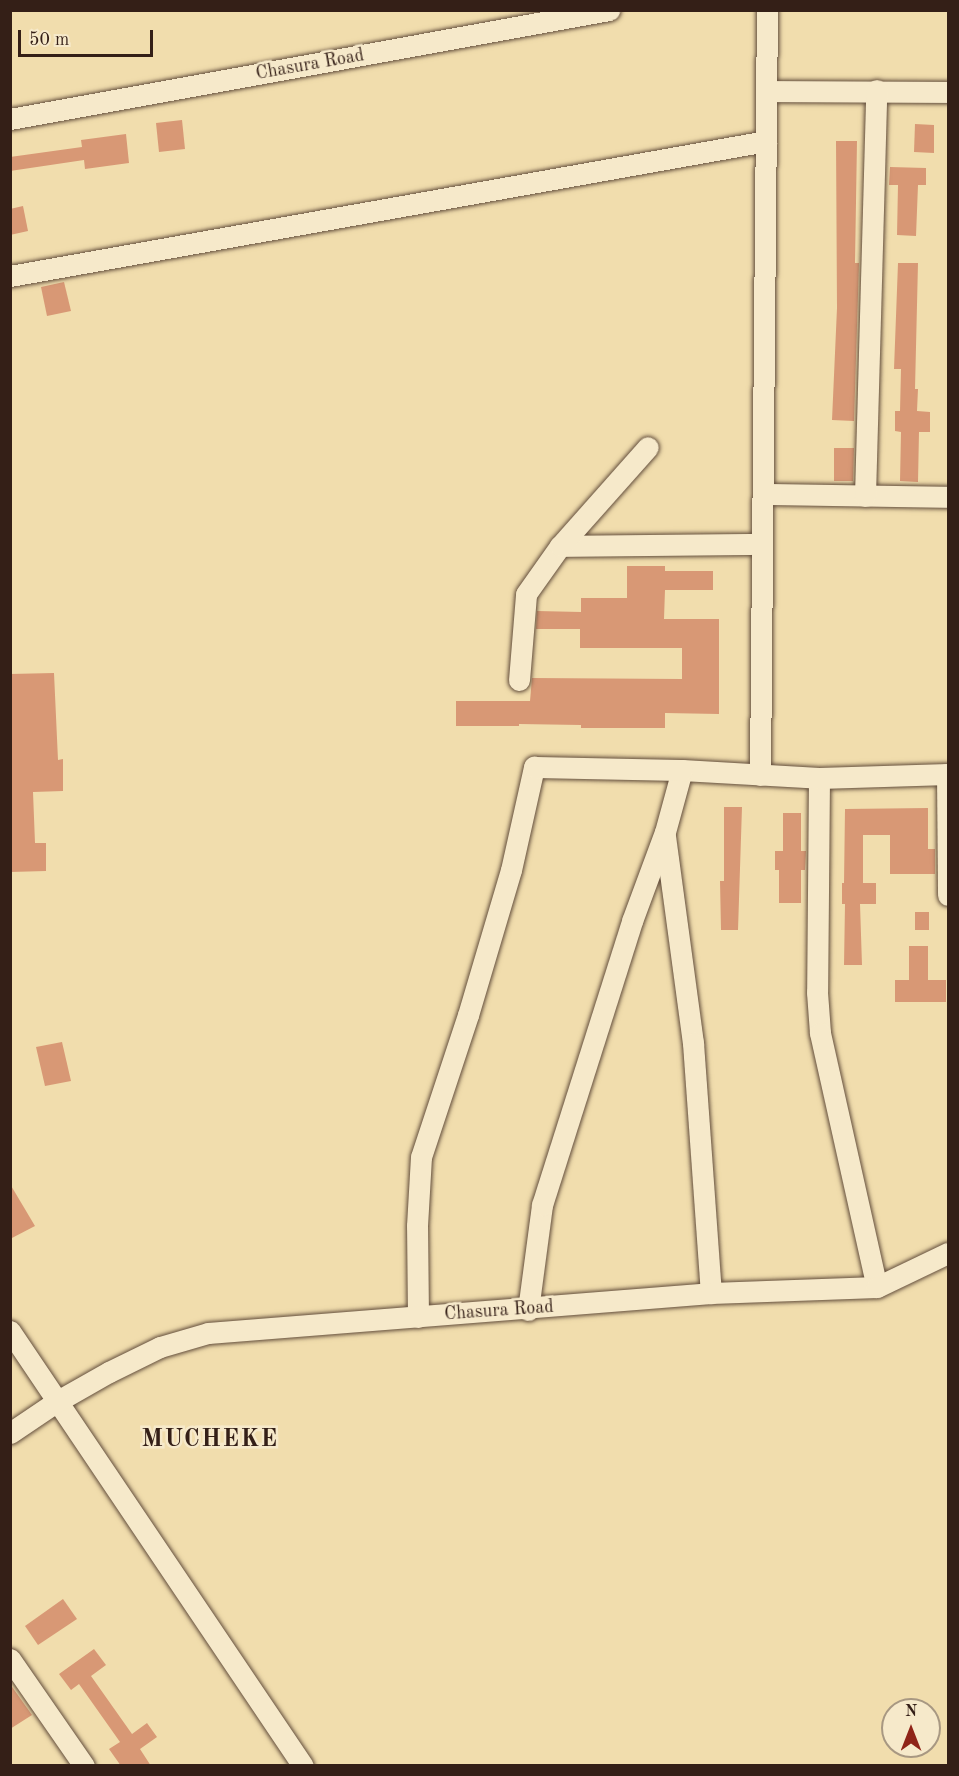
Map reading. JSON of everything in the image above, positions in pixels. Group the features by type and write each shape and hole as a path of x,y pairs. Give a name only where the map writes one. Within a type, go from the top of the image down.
{"street":[{"name":"Chasura Road","path":"10,119 609,10"},
{"path":"760,775 767,10"},
{"path":"766,92 876,90 948,92"},
{"path":"865,496 876,90"},
{"path":"10,276 766,141"},
{"path":"519,680 526,594 560,546 648,447"},
{"path":"764,494 948,497"},
{"path":"560,546 762,544"},
{"path":"418,1317 417,1226 421,1157 468,1015 511,870 534,767 682,770 819,778 948,774 948,895"},
{"path":"528,1310 542,1205 632,921 665,832 682,770"},
{"path":"819,778 817,992 820,1033 877,1287"},
{"path":"665,832 693,1043 711,1293"},
{"name":"Chasura Road","path":"10,1433 56,1402 160,1347 208,1334 528,1310 711,1293 877,1287 948,1253"},
{"path":"10,1331 303,1766"},
{"path":"10,1659 84,1766"}],"building":[{"path":"182,120 185,149 159,152 156,123"},
{"path":"915,124 934,125 934,153 914,152"},
{"path":"126,134 129,163 85,169 84,160 10,171 10,157 82,147 81,140"},
{"path":"836,141 857,141 855,263 859,263 854,421 832,420 837,308"},
{"path":"890,167 926,168 926,185 918,185 916,236 897,235 898,185 889,185"},
{"path":"23,206 28,231 10,235 10,209"},
{"path":"898,263 918,263 915,389 918,389 917,411 930,412 930,432 919,432 918,482 900,481 901,432 895,431 895,411 900,411 901,369 894,369"},
{"path":"64,282 71,311 47,316 41,287"},
{"path":"834,448 854,448 853,481 834,481"},
{"path":"627,566 665,566 665,571 713,571 713,590 665,590 664,619 719,619 719,714 665,713 665,728 581,728 581,725 519,724 519,726 456,726 456,701 530,701 532,678 682,679 682,648 580,648 580,629 536,629 537,611 581,612 581,598 627,598"},
{"path":"54,673 58,760 63,759 63,791 33,792 35,843 46,843 46,871 10,872 10,674"},
{"path":"724,807 742,807 738,930 721,930 720,881 724,881"},
{"path":"928,808 928,849 935,849 935,874 890,874 890,835 863,835 863,883 876,883 876,904 860,904 862,965 844,965 845,904 842,904 842,883 844,883 845,809"},
{"path":"783,813 801,813 801,851 806,851 805,870 801,870 801,903 779,903 779,870 775,870 775,851 783,851"},
{"path":"915,912 929,912 929,930 915,930"},
{"path":"909,946 928,946 928,980 946,980 946,1002 895,1002 895,980 909,980"},
{"path":"62,1042 71,1081 45,1086 36,1047"},
{"path":"10,1184 35,1226 10,1239"},
{"path":"63,1599 77,1619 38,1645 25,1626"},
{"path":"94,1649 106,1665 91,1676 132,1734 147,1723 157,1737 140,1749 151,1766 121,1766 109,1749 120,1742 79,1684 71,1690 59,1674"},
{"path":"10,1684 32,1715 10,1729"}],"district":[{"name":"MUCHEKE","path":"210,1441"}]}
